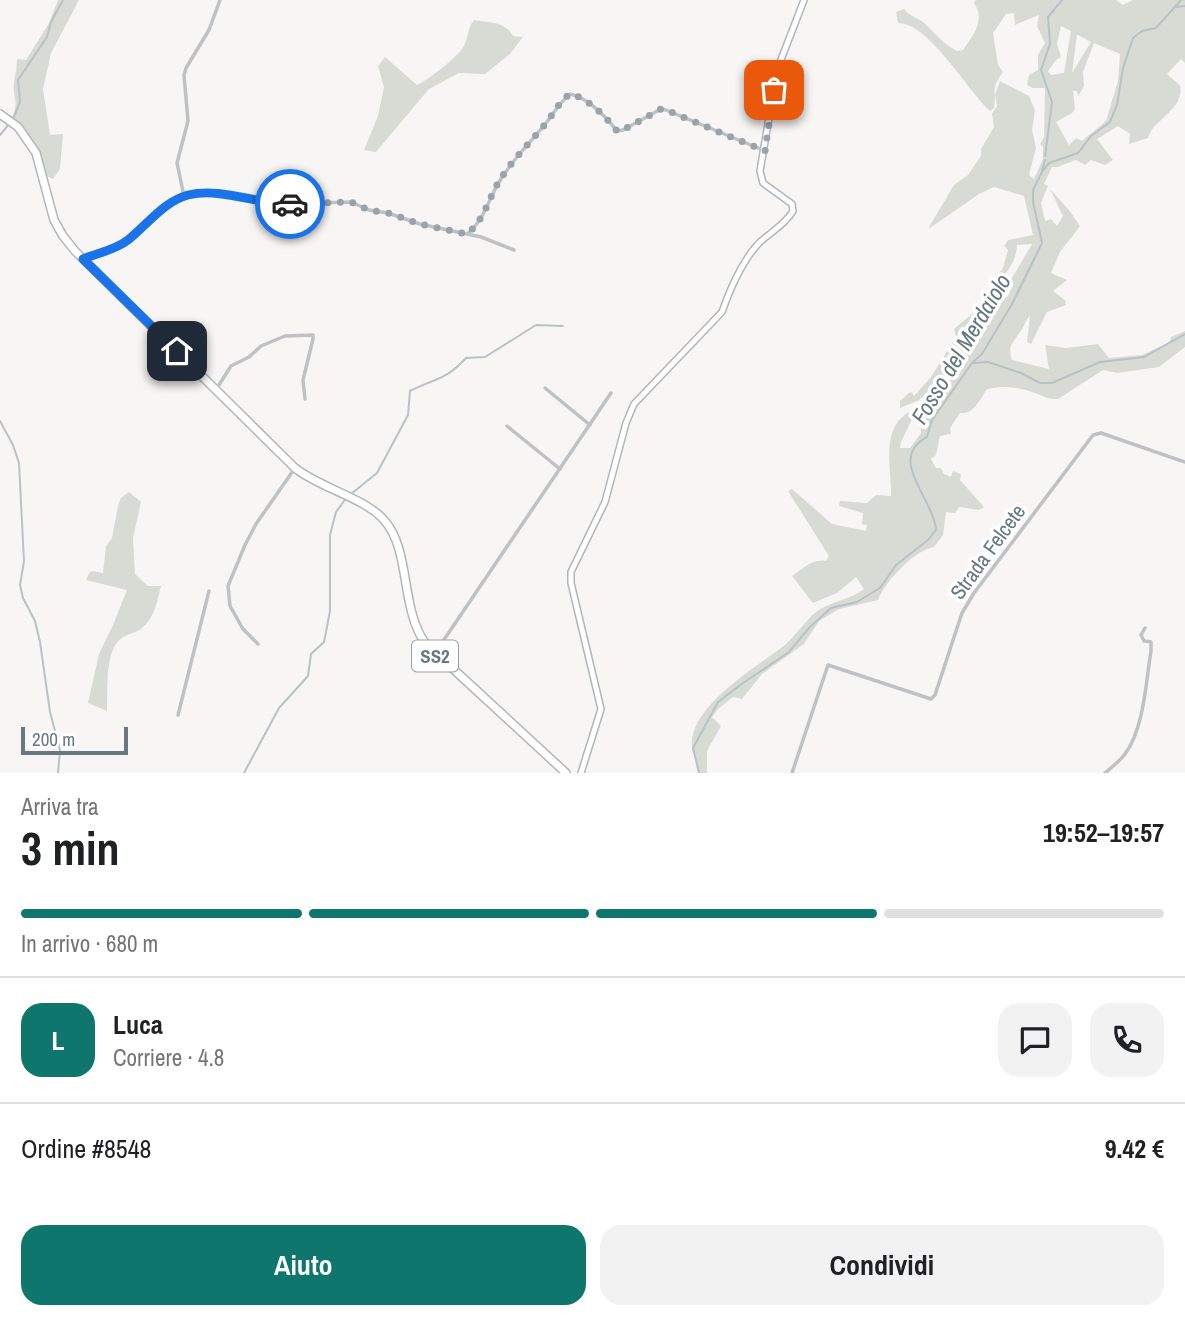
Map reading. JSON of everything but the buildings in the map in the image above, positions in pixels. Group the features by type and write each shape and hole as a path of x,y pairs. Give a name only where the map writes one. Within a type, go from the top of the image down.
{"main road":[{"name":"SS2","path":"0,114 18,127 31,143 40,162 58,228 83,259 295,468 310,480 361,505 385,521 394,536 414,625 434,654 566,773"}],"street":[{"path":"183,197 177,163 188,121 184,75 209,30 220,0"},
{"path":"581,773 601,709 571,583 573,565 605,502 626,423 634,404 722,312 734,282 756,246 793,211 792,204 762,183 760,172 777,70 804,0"},
{"path":"466,234 473,229 488,206 499,181 518,155 556,107 570,94 578,96 605,116 617,131 661,109 765,151"},
{"path":"83,259 128,240 149,219 189,195 223,195 278,204 351,202 369,210 388,213 420,224 487,238 513,250"},
{"path":"215,390 231,366 249,357 261,346 285,336 313,335 303,380 305,399"},
{"path":"545,388 590,425"},
{"path":"434,654 611,393"},
{"path":"507,426 560,469"},
{"name":"Strada Felcete","path":"792,773 828,665 931,699 935,695 962,613 974,593 1093,435 1101,433 1185,462"},
{"path":"258,644 243,629 230,606 228,586 256,524 295,468"},
{"path":"178,715 209,591"},
{"path":"1105,773 1132,744 1141,714 1151,651 1151,642 1144,641 1141,635 1145,628"}],"shaded area":[{"path":"58,0 79,0 51,53 43,89 50,135 63,134 60,169 53,179 47,176 34,144 12,118 16,103 14,88 17,59 26,60 49,23"},
{"path":"976,0 1116,0 1123,5 1133,0 1185,0 1185,63 1181,59 1167,74 1180,86 1178,102 1155,126 1148,138 1129,144 1130,134 1118,126 1097,139 1113,160 1105,165 1091,160 1085,165 1076,160 1052,167 1044,184 1048,186 1041,203 1045,221 1051,219 1057,226 1063,216 1050,189 1080,226 1060,252 1051,273 1067,280 1053,291 1065,300 1066,305 1047,312 1031,344 1027,342 1030,316 1010,351 1012,360 1049,369 1045,345 1066,348 1098,344 1109,358 1142,355 1170,342 1171,337 1185,331 1185,347 1159,367 1117,373 1103,370 1058,399 1017,388 987,389 973,409 960,413 950,428 951,434 940,436 936,455 931,459 936,468 941,468 944,474 951,477 953,471 961,474 960,480 984,507 979,510 959,507 955,513 946,512 943,535 934,547 909,560 878,600 839,609 819,621 804,644 762,674 742,699 733,697 719,708 712,717 721,726 707,751 707,773 699,773 692,749 693,732 712,702 786,644 816,612 864,589 856,577 837,593 813,603 792,576 812,563 826,561 829,556 788,491 792,489 832,524 866,531 867,525 862,524 863,513 839,506 840,501 867,503 876,495 891,496 889,449 895,427 901,418 911,411 915,413 900,448 910,448 921,433 921,422 936,410 948,380 939,382 919,400 900,408 900,401 909,393 912,392 914,396 931,377 956,337 954,329 995,295 1004,299 1008,296 1013,285 1009,283 1032,244 1017,245 1010,266 1002,278 998,275 1003,268 1008,250 1004,246 1008,240 1033,235 1024,196 994,187 929,227 954,185 968,175 981,156 981,149 994,127 992,114 997,106 995,95 1000,81 1029,96 1035,110 1032,130 1036,148 1029,175 1034,179 1043,159 1043,147 1040,144 1044,137 1045,88 1027,85 1029,75 1038,70 1038,55 1045,43 1037,26 1039,15 1015,25 1014,13 1006,14 993,33 998,65 1003,72 995,86 994,108 990,111 934,45 910,26 898,23 896,12 904,9 923,22 947,45 957,51 963,50 978,22 979,16 974,3","holes":["1061,26 1071,31 1064,73 1051,75 1048,71 1061,57 1057,44","1077,35 1091,42 1072,73","1094,43 1120,54 1118,81 1106,121 1082,141 1076,138 1069,145 1056,122 1075,109 1073,91 1077,91 1078,96 1084,86 1083,72"]},
{"path":"474,20 501,25 513,36 523,37 510,54 485,74 459,73 429,89 376,152 364,150 378,116 384,87 378,66 385,57 417,85 461,50"},
{"path":"129,492 141,502 133,538 135,574 148,586 161,586 148,622 121,639 112,651 107,711 88,703 99,654 127,590 86,580 92,571 103,573 106,546 112,538 118,506 121,498"}],"waterway":[{"path":"13,119 20,102 18,80 47,37 51,22 63,0"},
{"path":"1045,156 1052,102 1041,70 1050,44 1048,17 1062,0"},
{"name":"Fosso del Merdaiolo","path":"699,773 693,748 718,702 789,652 809,628 831,608 857,602 880,588 896,565 928,540 936,530 915,480 911,456 916,446 927,437 932,420 972,363 982,354 1012,304 1042,243 1033,190 1049,163 1078,153 1091,136 1110,122 1117,105 1123,68 1133,38 1142,31 1156,28 1181,0"},
{"path":"1176,7 1185,6"},
{"path":"0,135 9,124"},
{"name":"Fosso del Merdaiolo","path":"1042,171 1045,160"},
{"path":"351,494 377,473 408,415 410,391 446,375 466,358 485,357 536,325 563,326"},
{"path":"974,363 988,362 1021,373 1040,383 1052,383 1100,362 1144,357 1185,334"},
{"path":"0,421 19,463 24,561 20,585 23,598 35,621 40,642 50,712 60,750 58,773"},
{"path":"244,773 279,708 308,676 311,654 324,642 330,611 330,535 336,512 347,497"}],"way so far":[{"path":"290,204 351,202 369,210 466,234 473,229 488,206 499,181 518,155 556,107 570,94 578,96 605,116 617,131 661,109 765,151 774,90"}],"route":[{"path":"177,351 83,259 115,248 164,208 189,195 223,195 290,204"}]}
